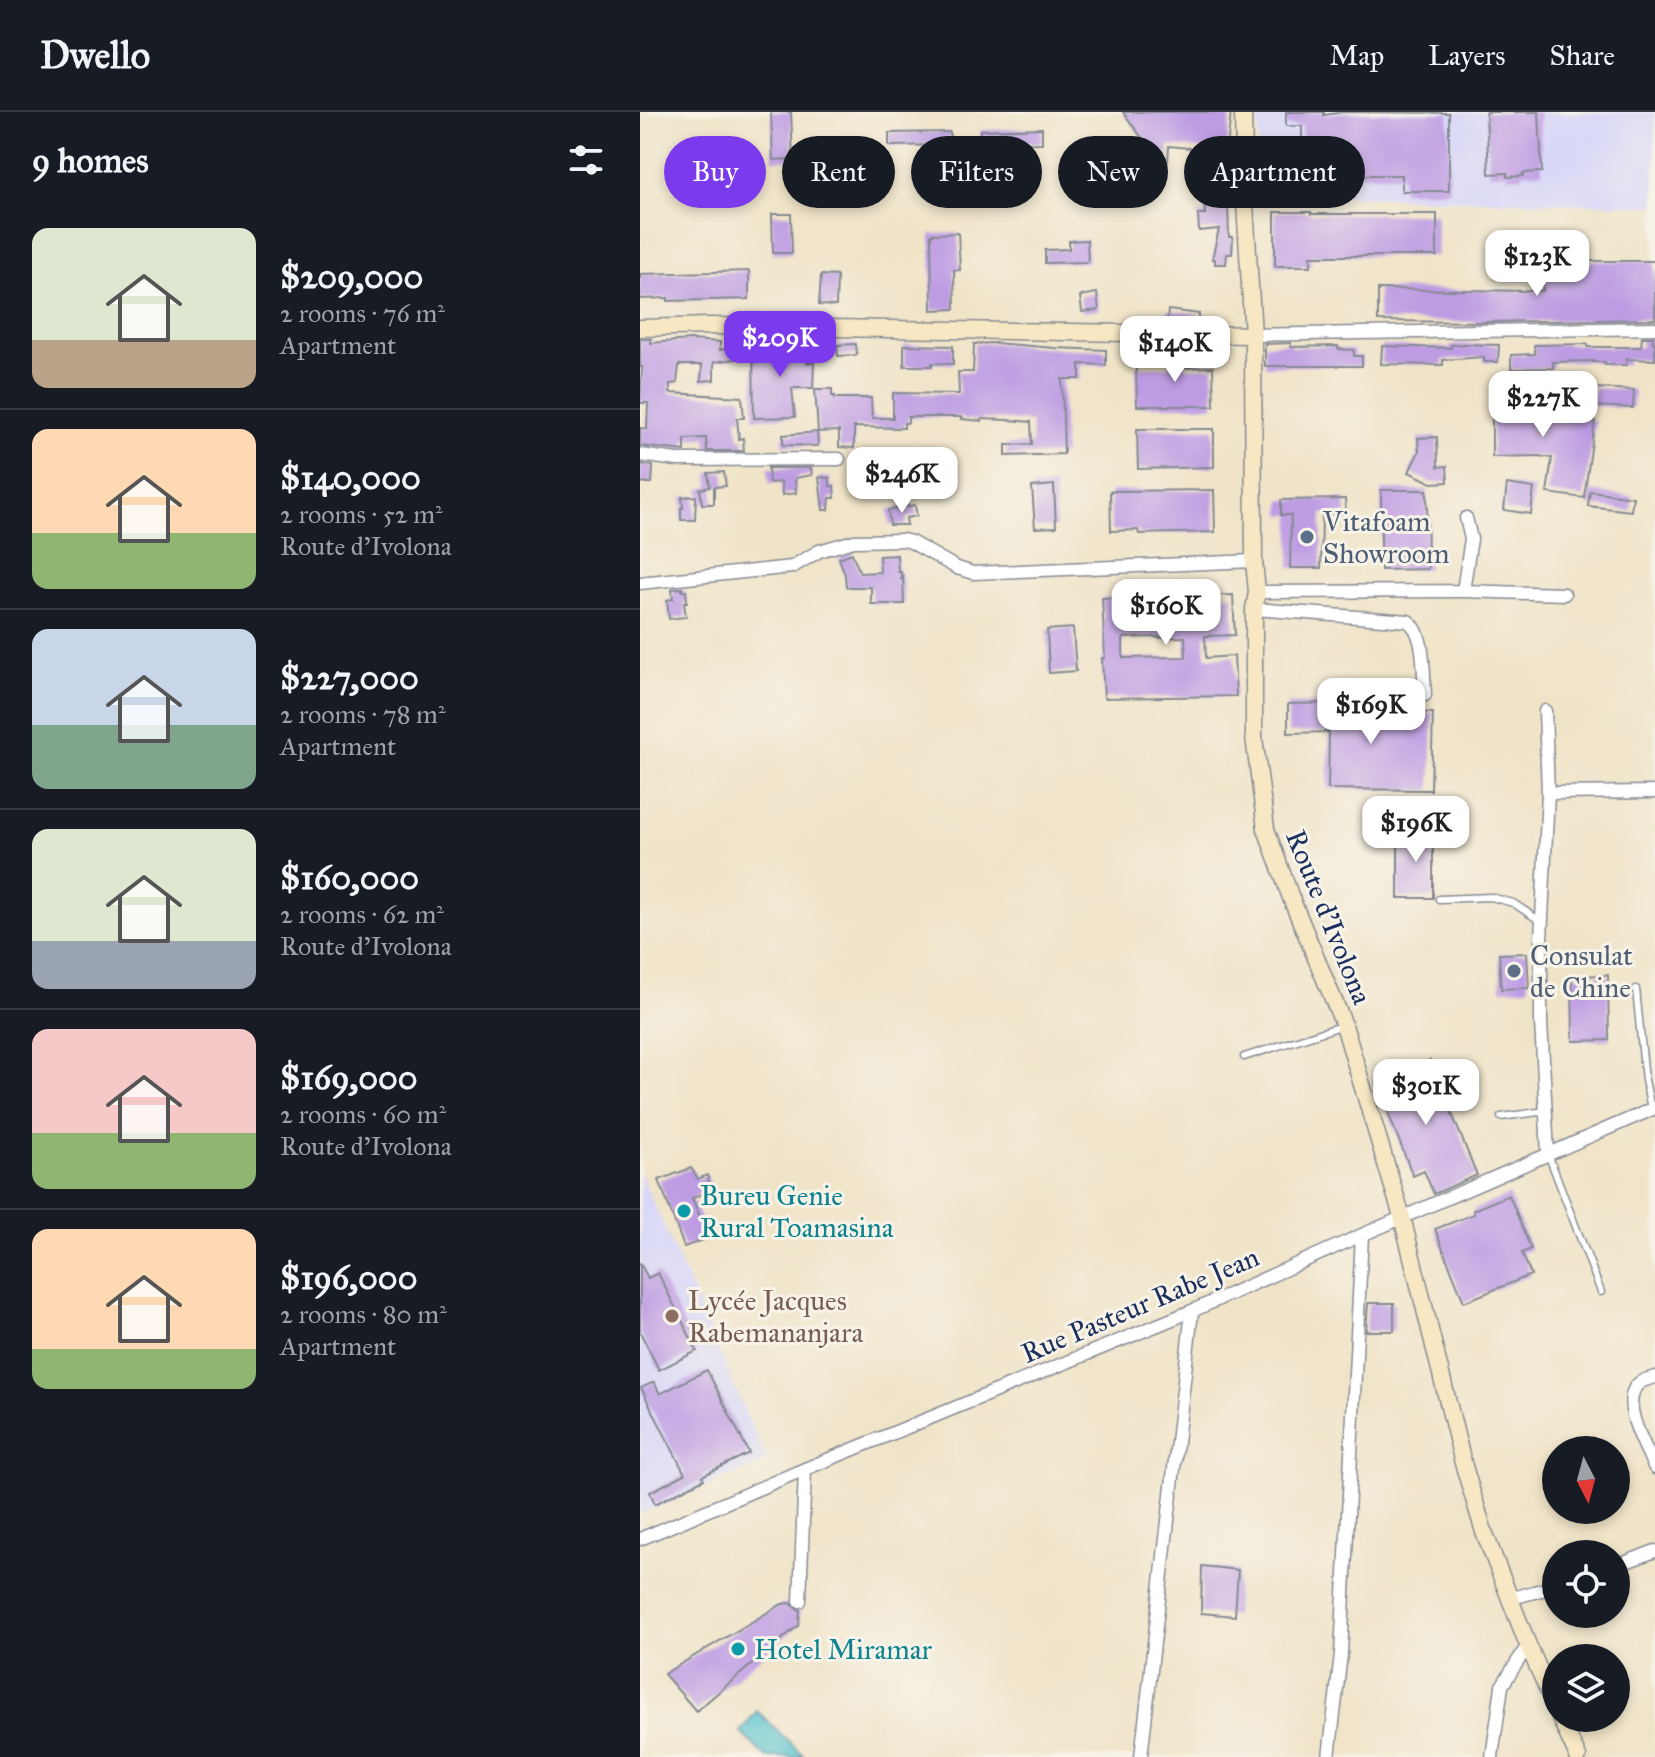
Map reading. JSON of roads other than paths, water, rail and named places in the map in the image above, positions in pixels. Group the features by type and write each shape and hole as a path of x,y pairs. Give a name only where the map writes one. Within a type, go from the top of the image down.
{"main road":[{"name":"Route d'Ivolona","path":"1243,112 1253,335 1254,561 1257,592 1254,609 1254,737 1266,829 1344,1025 1402,1217 1463,1463 1484,1532 1542,1676"},
{"path":"640,328 710,326 1253,335"},
{"path":"1566,1732 1578,1757"}],"street":[{"path":"1253,335 1655,328"},
{"path":"640,455 677,460 839,459"},
{"path":"1463,591 1471,539 1466,518"},
{"path":"640,583 792,567 819,551 854,541 911,542 957,568 973,573 1254,561"},
{"path":"1257,592 1564,594"},
{"path":"1254,609 1408,621 1414,625 1421,641 1425,695"},
{"path":"1545,711 1548,793 1541,1022 1548,1154"},
{"path":"1548,793 1655,792"},
{"name":"Rue Pasteur Rabe Jean","path":"640,1539 1192,1311 1653,1109"},
{"path":"1329,1757 1341,1654 1362,1235"},
{"path":"1141,1757 1192,1311"},
{"path":"1655,1377 1641,1381 1635,1387 1630,1402 1633,1417 1655,1468"},
{"path":"800,1601 805,1469"},
{"path":"1630,1561 1655,1551"},
{"path":"1509,1599 1542,1590"},
{"path":"1492,1757 1502,1686 1528,1645"}],"lane":[{"path":"1439,899 1491,897 1513,903 1542,922"},
{"path":"1636,989 1645,1080 1653,1109"},
{"path":"1244,1057 1344,1025"},
{"path":"1501,1117 1546,1111"},
{"path":"1548,1154 1601,1292"}],"water":[{"path":"757,1711 805,1757 766,1757 740,1732"}],"place":[{"name":"Vitafoam Showroom","path":"1307,537"},
{"name":"Consulat de Chine","path":"1514,971"},
{"name":"Bureu Genie Rural Toamasina","path":"684,1211"},
{"name":"Lycée Jacques Rabemananjara","path":"672,1316"},
{"name":"Hotel Miramar","path":"738,1649"}]}
